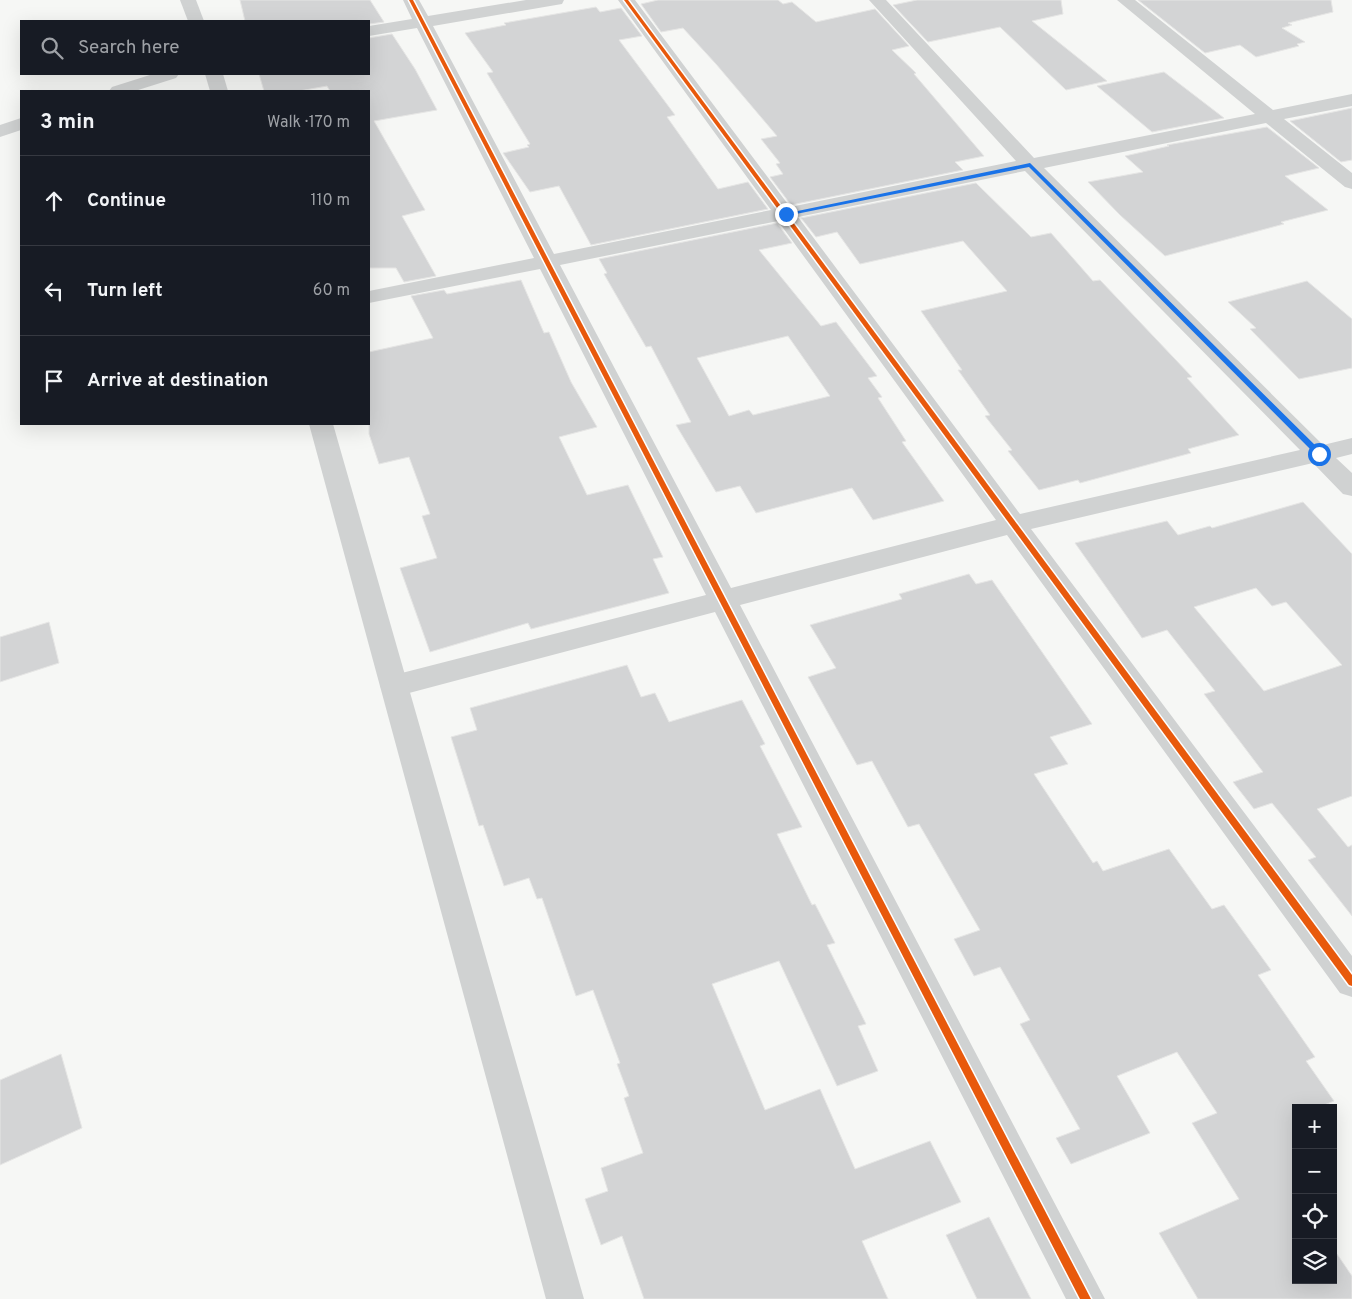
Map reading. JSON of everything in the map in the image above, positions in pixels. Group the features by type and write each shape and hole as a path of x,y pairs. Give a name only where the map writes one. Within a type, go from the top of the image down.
{"street":[{"path":"188,0 196,20"},
{"path":"370,31 416,11 556,0"},
{"path":"626,0 1352,982"},
{"path":"878,0 1030,165 1352,488"},
{"path":"1125,0 1352,183"},
{"path":"416,11 1086,1299"},
{"path":"121,90 167,75"},
{"path":"214,75 219,90"},
{"path":"370,297 1352,100"},
{"path":"0,131 20,124"},
{"path":"321,425 565,1299"},
{"path":"394,686 722,602 1014,524 1352,446"}],"building":[{"path":"240,0 370,0 384,22 370,24 370,20 245,20"},
{"path":"658,0 778,0 783,4 792,2 816,22 875,9 909,46 892,50 916,73 914,74 984,156 955,162 963,170 791,205 770,177 783,174 776,164 780,163 761,139 777,136 683,28 661,32 641,4"},
{"path":"917,0 1061,0 1063,14 1032,21 1107,81 1066,90 1000,27 928,42 893,5"},
{"path":"1138,0 1331,0 1333,12 1288,23 1292,25 1282,28 1305,42 1297,44 1299,46 1256,57 1240,45 1205,53"},
{"path":"596,7 600,12 621,8 642,36 619,40 675,115 667,117 718,189 748,182 768,209 591,245 559,186 530,192 503,153 529,147 527,145 530,144 487,73 493,72 465,33 506,25 504,23"},
{"path":"392,34 415,69 437,110 374,121 425,210 402,216 436,276 404,282 396,268 370,268 370,90 329,90 327,86 305,90 264,90 259,75 370,75 370,38"},
{"path":"1164,72 1224,118 1152,132 1097,86"},
{"path":"1352,108 1352,160 1341,162 1290,121"},
{"path":"1267,127 1319,168 1285,176 1328,210 1281,222 1284,224 1165,256 1120,215 1088,182 1143,172 1125,156 1169,146 1167,145"},
{"path":"976,183 1031,237 1051,233 1093,281 1100,280 1192,377 1187,378 1239,435 1188,449 1191,453 1080,483 1078,480 1039,490 1008,451 1012,450 985,416 990,415 958,370 962,370 921,311 1007,291 963,241 860,264 837,232 816,237 801,218"},
{"path":"777,223 792,243 759,250 821,326 836,322 877,376 868,378 882,397 878,398 906,441 902,442 944,501 873,520 852,488 756,513 740,486 716,492 676,425 691,422 651,346 646,347 604,274 607,273 599,259","holes":["788,336 830,396 753,415 749,410 729,416 697,358"]},
{"path":"521,280 544,333 549,332 571,382 597,427 559,437 587,495 628,485 663,557 653,559 669,593 531,629 528,623 430,652 400,568 437,558 422,516 430,514 409,457 379,464 369,434 370,352 433,338 411,296 444,290 447,294"},
{"path":"1307,281 1352,319 1352,368 1299,379 1250,329 1256,328 1228,302"},
{"path":"1303,502 1352,554 1352,796 1317,809 1348,847 1352,845 1352,916 1308,860 1316,857 1272,803 1254,809 1233,782 1263,772 1204,694 1215,691 1167,630 1142,638 1075,543 1167,521 1178,535 1210,526 1212,528","holes":["1256,588 1272,606 1286,602 1342,665 1264,691 1194,607"]},
{"path":"969,574 976,584 992,580 1092,724 1050,737 1068,764 1034,774 1093,863 1097,861 1103,871 1169,849 1212,909 1224,905 1271,970 1258,975 1315,1057 1306,1061 1334,1101 1327,1104 1292,1104 1292,1284 1337,1284 1337,1254 1352,1276 1352,1299 1198,1299 1159,1233 1239,1199 1192,1123 1217,1113 1177,1052 1117,1076 1150,1133 1071,1164 1056,1138 1080,1129 1020,1024 1030,1020 1000,967 974,976 954,939 980,930 919,824 908,827 872,761 857,765 808,677 836,668 810,625 902,599 899,594"},
{"path":"49,622 59,663 0,682 0,637"},
{"path":"627,665 641,697 655,693 669,722 742,700 765,744 760,746 802,827 777,834 812,905 815,904 835,943 827,945 866,1024 858,1026 878,1071 837,1086 779,961 712,984 765,1110 820,1089 855,1169 930,1141 961,1202 862,1241 888,1299 644,1299 622,1236 601,1245 585,1199 608,1191 601,1168 643,1153 624,1098 629,1096 617,1064 620,1063 593,990 576,996 542,898 537,899 529,878 504,886 483,825 479,826 451,737 477,730 470,708"},
{"path":"61,1054 82,1128 0,1165 0,1080"},
{"path":"989,1217 1031,1299 977,1299 946,1235"}],"cycle path":[{"path":"411,0 1086,1299"},
{"path":"626,0 1352,982"}],"route":[{"path":"786,214 1030,165 1319,454"}]}
